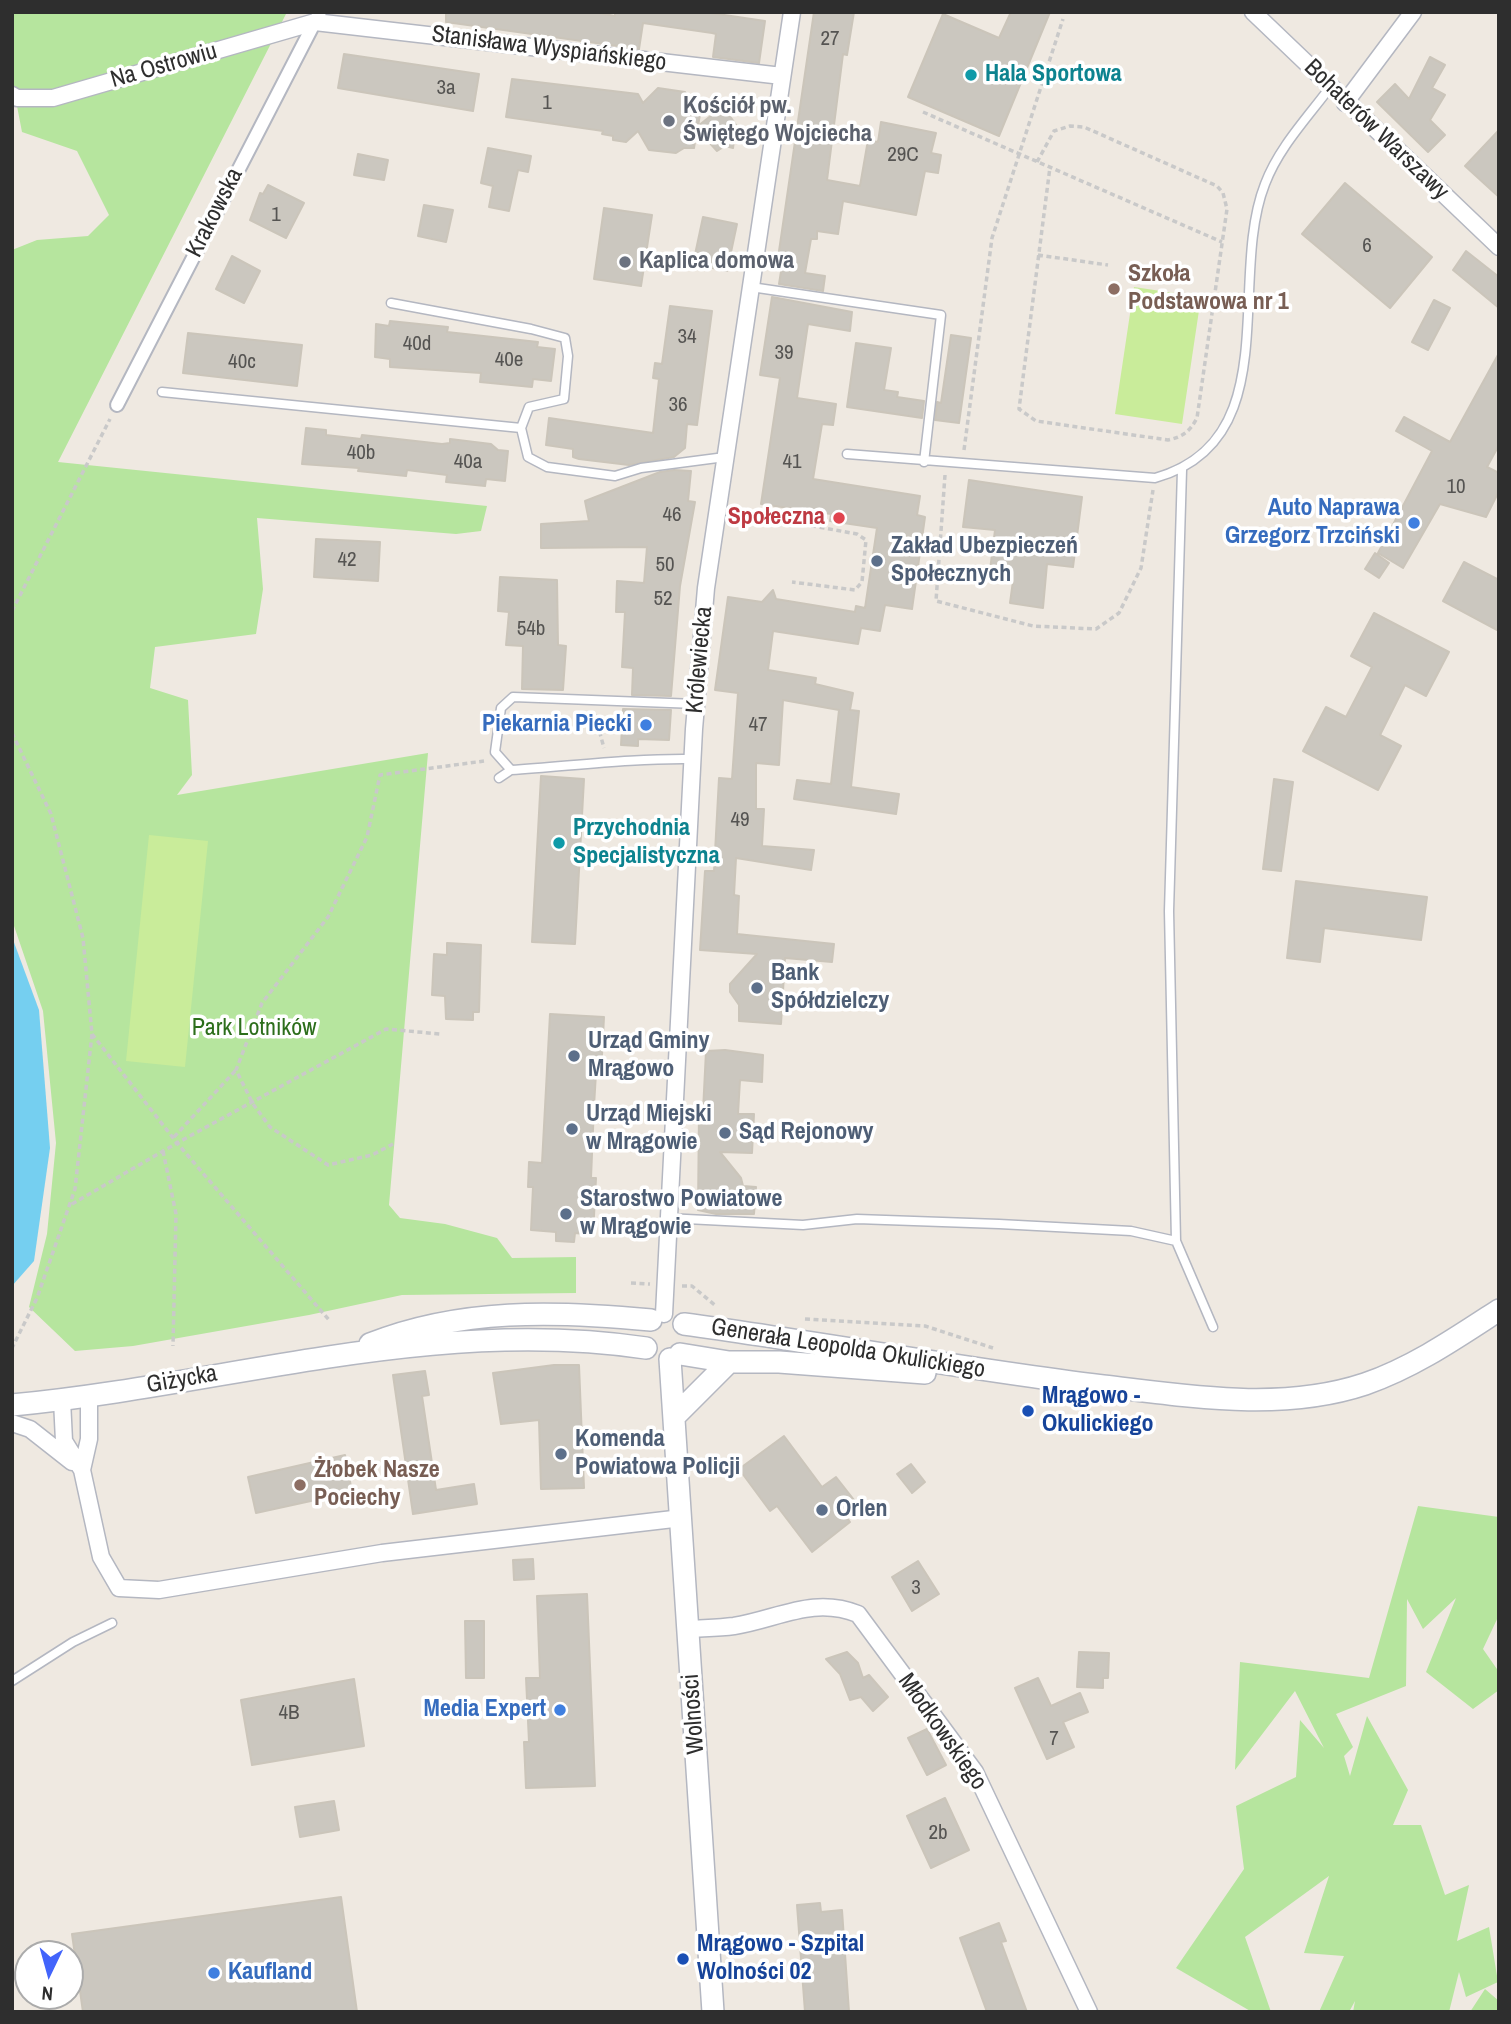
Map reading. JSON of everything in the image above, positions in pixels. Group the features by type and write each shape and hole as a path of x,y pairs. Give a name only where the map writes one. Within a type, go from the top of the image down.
{"street":[{"name":"Królewiecka","path":"653,1312 667,1218 692,759 706,588 792,12"},
{"name":"Bohaterów Warszawy","path":"1253,12 1331,86 1345,103 1499,247"},
{"path":"1345,103 1413,12"},
{"name":"Stanisława Wyspiańskiego","path":"318,17 782,76"},
{"name":"Na Ostrowiu","path":"12,95 53,98 318,17"},
{"name":"Krakowska","path":"117,405 318,17"},
{"name":"Generała Leopolda Okulickiego","path":"684,1324 1011,1375 1222,1399 1310,1396 1364,1384 1415,1363 1499,1310"},
{"path":"653,1312 679,1318 684,1324 687,1343 675,1356 656,1357 646,1348 644,1330 653,1312"},
{"name":"Giżycka","path":"352,1351 405,1330 499,1314 653,1312"},
{"name":"Giżycka","path":"12,1405 62,1400 352,1351 532,1337 646,1348"},
{"name":"Generała Leopolda Okulickiego","path":"675,1356 729,1362 779,1362 897,1372 1011,1375"},
{"name":"Wolności","path":"675,1356 675,1416 713,2012"},
{"path":"675,1416 729,1362"},
{"path":"82,1470 89,1439 89,1395"},
{"path":"62,1400 64,1441 82,1470 101,1557 119,1588 159,1590 382,1553 682,1518"},
{"path":"12,1423 30,1429 82,1470"},
{"name":"Młodkowskiego","path":"689,1629 734,1626 798,1609 838,1606 858,1614 975,1772 1089,2012"}],"lane":[{"path":"847,454 1155,478 1182,470 1215,440 1236,409 1245,357 1253,231 1265,184 1283,149 1331,86"},
{"path":"750,287 941,315 924,462"},
{"path":"391,303 531,329 565,338 568,356 564,399 528,407 522,428 528,457 547,467 615,476 641,468 725,457"},
{"path":"162,392 522,428"},
{"path":"1182,470 1169,911 1177,1241 1213,1327"},
{"path":"511,770 495,752 501,708 513,697 696,704"},
{"path":"499,778 511,770 609,764 637,758 692,759"},
{"path":"667,1218 791,1225 857,1219 999,1224 1131,1231 1177,1241"},
{"path":"12,1681 73,1642 112,1623"}],"path":[{"path":"963,463 992,238 1063,19"},
{"path":"923,112 1223,242"},
{"path":"1037,162 1054,131 1062,127 1084,127 1217,186 1223,193 1227,209 1223,242 1197,418 1190,430 1168,440 1036,421 1019,409 1050,167"},
{"path":"1038,255 1108,265"},
{"path":"12,611 117,405"},
{"path":"946,461 936,601 1034,626 1096,629 1119,613 1141,568 1155,478"},
{"path":"734,511 857,534 866,540 862,582 855,590 792,582"},
{"path":"591,700 609,764"},
{"path":"12,733 51,814 83,938 92,1034 71,1205 37,1297 12,1348"},
{"path":"174,1138 236,1070 262,1003 334,905 367,837 380,775 493,760 511,770"},
{"path":"71,1205 177,1143 253,1104 386,1029 440,1034"},
{"path":"92,1034 177,1143 329,1320"},
{"path":"236,1070 253,1104 270,1127 328,1165 372,1155 393,1144"},
{"path":"163,1151 176,1214 173,1346"},
{"path":"692,1286 727,1314"},
{"path":"793,1318 925,1326 1002,1351"}],"green space":[{"name":"Park Lotników","path":"12,12 287,12 58,462 487,506 481,531 456,534 257,518 263,589 256,634 155,647 150,688 188,700 192,775 177,795 428,753 389,1205 400,1218 445,1224 497,1238 512,1258 576,1257 576,1293 402,1295 309,1315 133,1346 75,1351 29,1307 47,1234 56,1143 43,1011 12,920 12,250 37,240 88,236 109,215 77,151 22,132 12,80"},
{"path":"1134,287 1201,297 1182,424 1115,414"},
{"path":"149,835 208,841 185,1067 126,1061"},
{"path":"1418,1506 1499,1517 1499,1615 1483,1649 1499,1672 1499,1690 1473,1709 1426,1672 1456,1598 1423,1629 1407,1599 1406,1686 1336,1714 1353,1747 1344,1756 1350,1776 1367,1716 1408,1790 1393,1825 1421,1825 1445,1895 1469,1885 1457,1941 1489,1927 1498,1982 1466,1997 1459,1972 1449,2012 1353,2012 1355,2001 1349,2012 1319,2012 1344,1956 1304,1953 1329,1876 1245,1937 1271,2012 1252,2012 1176,1968 1244,1869 1236,1806 1296,1777 1300,1720 1324,1748 1295,1691 1235,1770 1240,1662 1369,1678"},
{"path":"1485,1989 1499,2001 1499,2012 1470,2012"}],"water":[{"path":"12,937 39,1010 50,1148 34,1261 12,1286"}],"building":[{"path":"446,12 594,12 615,16 615,12 704,12 765,21 759,63 713,57 716,34 712,33 643,23 639,49 446,22"},
{"path":"814,12 854,12 847,55 843,54 827,180 860,186 868,140 878,142 881,122 936,133 931,153 941,155 938,173 925,171 916,215 843,201 838,234 817,231 817,239 811,239 805,273 825,276 823,291 779,284 783,259 778,258"},
{"name":"Hala Sportowa","path":"1011,12 1050,12 999,136 908,97 943,14 999,38"},
{"path":"344,54 479,74 473,111 338,88"},
{"path":"1430,57 1445,65 1432,88 1445,95 1430,120 1445,135 1428,152 1377,102 1395,84 1409,99"},
{"path":"512,79 638,94 643,103 658,88 685,92 691,102 702,103 698,126 723,106 736,125 733,148 725,146 717,151 697,129 694,148 684,148 676,153 649,150 638,131 626,142 613,140 613,136 602,134 603,131 506,117"},
{"path":"1499,130 1499,197 1465,166"},
{"path":"488,148 531,156 528,172 518,170 509,211 489,207 493,186 481,183"},
{"path":"358,154 388,160 384,180 354,175"},
{"path":"1345,183 1432,257 1390,308 1302,234"},
{"path":"268,185 304,203 286,238 250,220 260,193 263,194"},
{"path":"424,205 453,210 446,242 418,236"},
{"path":"604,208 652,215 641,286 594,279"},
{"path":"703,217 737,224 727,271 693,264"},
{"path":"1466,251 1499,277 1499,308 1453,270"},
{"path":"232,256 260,271 244,303 216,289"},
{"path":"772,297 852,312 850,331 808,324 797,398 836,404 833,425 822,424 813,479 920,496 917,515 925,517 912,609 885,605 880,631 861,628 858,644 773,631 768,670 816,678 815,684 853,693 850,710 859,711 851,787 899,794 896,814 794,799 797,780 831,784 839,710 783,700 779,765 756,763 756,809 764,809 762,846 814,850 811,870 736,858 734,895 739,896 737,934 834,944 832,962 785,958 781,1024 739,1021 739,1005 730,992 730,984 757,954 700,950 705,871 714,871 719,778 732,779 738,693 715,690 728,597 762,602 773,590 776,599 855,612 856,606 865,608 877,528 830,521 831,514 761,504 780,378 760,375"},
{"path":"1434,300 1450,308 1428,350 1412,342"},
{"path":"670,306 712,311 697,425 687,424 685,448 674,457 629,465 579,459 573,457 573,449 546,445 549,418 653,433 659,379 653,378 655,363 662,364"},
{"path":"390,321 448,327 447,332 538,342 537,347 555,349 551,381 533,379 532,387 480,382 481,373 390,367 390,359 375,357 376,324 389,326"},
{"path":"188,333 302,345 297,386 183,373"},
{"path":"951,335 971,338 959,423 935,420 937,402 941,403"},
{"path":"856,343 891,348 884,390 898,392 897,397 924,401 922,418 847,407"},
{"path":"1499,353 1499,445 1487,467 1499,473 1499,491 1486,517 1440,504 1403,568 1378,553 1432,451 1396,431 1404,417 1450,442"},
{"path":"306,428 326,430 326,435 361,439 362,435 442,444 450,443 450,439 491,444 498,450 508,451 505,481 486,479 485,486 446,482 447,475 407,470 406,476 358,471 359,468 302,464"},
{"path":"691,471 688,501 695,502 680,586 671,696 632,695 633,668 622,667 625,612 616,612 617,581 644,583 647,547 541,548 541,524 589,521 585,501 660,472"},
{"path":"969,480 1082,497 1073,567 1047,564 1043,608 1010,603 1013,581 989,578 995,530 963,527"},
{"path":"316,539 380,542 378,581 314,577"},
{"path":"1375,553 1389,563 1379,578 1365,569"},
{"path":"1464,562 1499,580 1499,631 1443,601"},
{"path":"500,577 557,580 558,645 566,646 563,690 522,689 523,646 506,645 509,612 498,611"},
{"path":"1374,613 1449,652 1426,696 1405,685 1380,735 1401,746 1378,790 1303,751 1326,707 1346,717 1372,667 1351,656"},
{"name":"Piekarnia Piecki","path":"623,709 671,710 669,740 638,739 638,746 621,745"},
{"name":"Przychodnia Specjalistyczna","path":"541,776 584,779 575,944 532,942"},
{"path":"1274,779 1293,782 1281,871 1263,869"},
{"path":"1296,881 1427,897 1421,940 1324,928 1320,962 1287,958"},
{"path":"447,943 481,945 479,1012 473,1012 473,1020 446,1019 445,996 432,995 434,954 447,955"},
{"path":"550,1014 604,1017 601,1074 596,1073 594,1106 591,1178 596,1178 593,1235 575,1233 574,1242 556,1241 556,1232 531,1230 533,1187 528,1187 529,1162 542,1163"},
{"name":"Sąd Rejonowy","path":"725,1050 763,1055 762,1082 740,1080 738,1114 754,1114 752,1153 720,1152 741,1178 743,1186 756,1187 754,1214 716,1214 698,1210 699,1111 703,1111 706,1051"},
{"name":"Komenda Powiatowa Policji","path":"554,1365 579,1365 584,1488 541,1489 539,1420 501,1424 493,1373"},
{"path":"425,1371 429,1395 422,1396 436,1490 474,1484 477,1504 413,1514 393,1375"},
{"path":"784,1436 822,1487 836,1477 858,1505 845,1515 850,1522 812,1552 777,1506 770,1511 739,1469"},
{"path":"345,1455 352,1492 256,1513 248,1477"},
{"path":"911,1464 925,1482 912,1493 897,1474"},
{"path":"533,1559 534,1579 514,1580 513,1560"},
{"path":"918,1561 939,1594 912,1611 892,1577"},
{"name":"Media Expert","path":"587,1594 595,1786 526,1788 524,1742 529,1742 526,1678 540,1678 537,1596"},
{"path":"465,1621 484,1621 484,1678 466,1678"},
{"path":"847,1652 858,1663 863,1678 869,1675 888,1697 873,1711 861,1697 850,1700 840,1674 826,1659"},
{"path":"1079,1652 1109,1653 1108,1678 1103,1678 1103,1688 1077,1687"},
{"path":"1038,1678 1051,1706 1080,1693 1088,1712 1063,1722 1074,1747 1047,1759 1015,1688"},
{"path":"354,1679 364,1746 252,1765 241,1700"},
{"path":"927,1729 946,1765 927,1775 908,1738"},
{"path":"945,1798 969,1850 931,1868 907,1816"},
{"path":"334,1801 339,1830 300,1837 295,1807"},
{"name":"Kaufland","path":"341,1897 357,2012 83,2012 84,1940 73,1940 72,1934"},
{"path":"820,1903 821,1912 842,1910 849,2012 805,2012 797,1905"},
{"path":"999,1923 1006,1941 1001,1942 1027,2012 987,2012 960,1938"}],"place":[{"name":"Hala Sportowa","path":"971,75"},
{"name":"Kościół pw. Świętego Wojciecha","path":"669,121"},
{"name":"Kaplica domowa","path":"625,262"},
{"name":"Szkoła Podstawowa nr 1","path":"1114,289"},
{"name":"Społeczna","path":"839,518"},
{"name":"Auto Naprawa Grzegorz Trzciński","path":"1414,523"},
{"name":"Zakład Ubezpieczeń Społecznych","path":"877,561"},
{"name":"Piekarnia Piecki","path":"646,725"},
{"name":"Przychodnia Specjalistyczna","path":"559,843"},
{"name":"Bank Spółdzielczy","path":"757,988"},
{"name":"Urząd Gminy Mrągowo","path":"574,1056"},
{"name":"Urząd Miejski w Mrągowie","path":"572,1129"},
{"name":"Sąd Rejonowy","path":"725,1133"},
{"name":"Starostwo Powiatowe w Mrągowie","path":"566,1214"},
{"name":"Mrągowo - Okulickiego","path":"1028,1411"},
{"name":"Komenda Powiatowa Policji","path":"561,1454"},
{"name":"Żłobek Nasze Pociechy","path":"300,1485"},
{"name":"Orlen","path":"822,1510"},
{"name":"Media Expert","path":"560,1710"},
{"name":"Mrągowo - Szpital Wolności 02","path":"683,1959"},
{"name":"Kaufland","path":"214,1973"}]}
